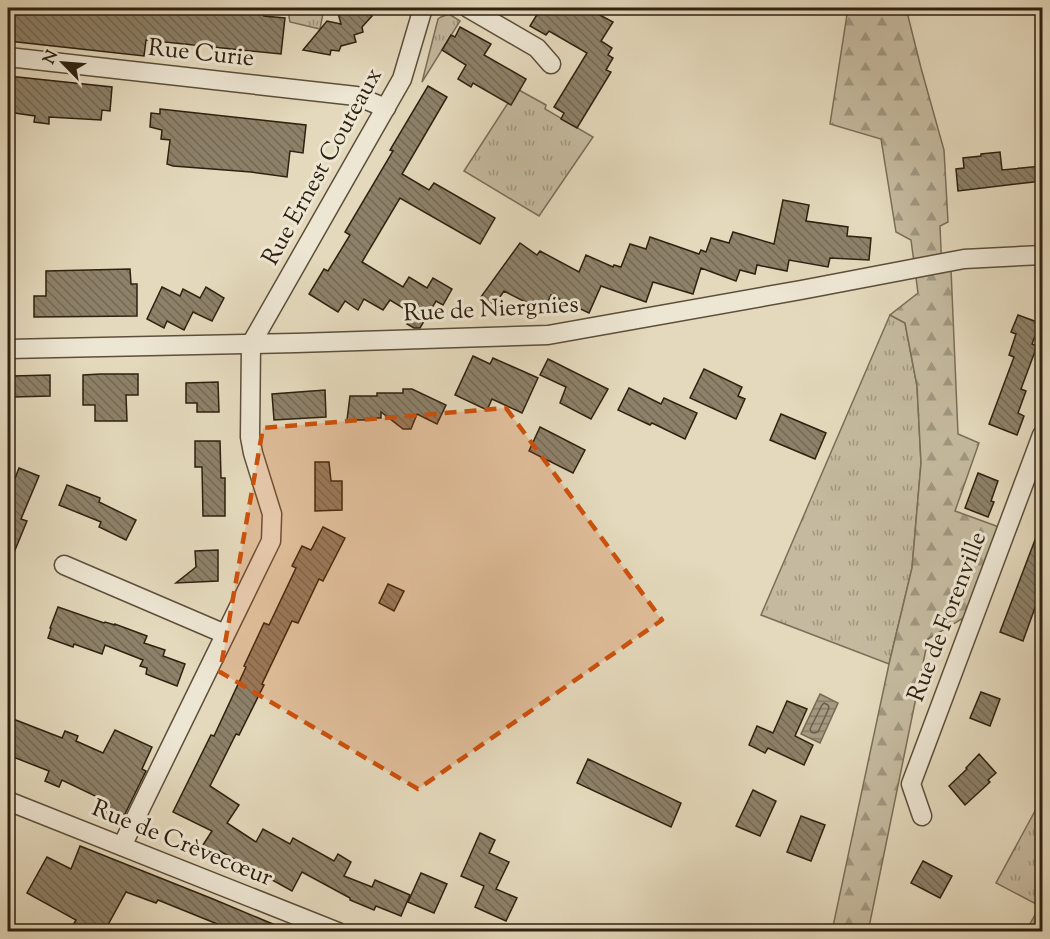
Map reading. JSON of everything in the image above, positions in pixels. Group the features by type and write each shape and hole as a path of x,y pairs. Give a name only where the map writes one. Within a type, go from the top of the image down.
{"street":[{"name":"Rue Ernest Couteaux","path":"251,344 402,79 423,8"},
{"path":"468,8 537,48 551,64"},
{"name":"Rue Curie","path":"8,57 356,96 386,108"},
{"name":"Rue de Niergnies","path":"8,349 548,335 964,259 1042,255"},
{"path":"122,846 271,541 272,514 250,436 251,344"},
{"name":"Rue de Forenville","path":"922,816 911,784 1042,435"},
{"path":"64,565 225,634"},
{"name":"Rue de Crèvecœur","path":"8,801 338,932"}],"highlighted area":[{"path":"506,408 662,620 418,789 220,672 263,428"}],"green space":[{"path":"290,8 324,8 320,29 290,22"},
{"path":"848,8 906,8 944,150 948,222 940,226 942,273 951,269 958,434 979,443 955,511 999,527 965,617 928,639 868,932 832,931 912,568 921,463 917,386 905,323 890,315 918,293 911,240 896,232 881,139 830,124"},
{"path":"449,14 460,21 422,82 438,19"},
{"path":"519,90 546,105 545,109 593,137 539,216 464,171"},
{"path":"890,315 905,323 917,386 921,463 912,568 889,664 761,615"},
{"path":"1042,798 1042,931 1026,931 1040,906 996,883"}],"water":[{"path":"820,694 838,703 820,743 801,734"}],"building":[{"path":"17,8 31,10 32,8 46,8 46,10 104,14 104,11 127,13 128,8 265,8 264,16 285,18 281,54 146,40 144,56 8,41 8,10 17,11"},
{"path":"349,8 364,8 372,16 362,27 363,32 354,35 356,42 341,46 339,51 331,50 330,55 303,50 327,21 341,24 338,13"},
{"path":"541,8 587,8 613,22 601,41 612,48 608,55 613,58 606,70 611,72 577,128 561,119 564,113 554,107 587,53 549,31 546,35 530,26"},
{"path":"460,27 491,44 484,55 526,79 511,105 473,83 471,87 458,79 466,65 442,50 451,35 455,37"},
{"path":"8,76 112,87 110,111 102,110 101,120 49,117 49,124 34,122 35,116 8,112"},
{"path":"428,86 447,97 402,174 429,190 434,183 495,218 480,244 400,198 362,262 403,287 409,277 427,288 433,278 452,289 443,305 436,301 420,328 407,324 418,304 414,301 408,311 390,300 383,310 364,299 358,310 345,301 338,312 309,294 324,269 328,271 350,235 345,232"},
{"path":"160,109 306,125 303,153 290,151 287,177 173,166 167,164 170,140 161,139 162,130 150,127 151,113 160,114"},
{"path":"1000,152 1002,170 1042,166 1042,181 958,191 956,169 964,168 963,158"},
{"path":"783,200 809,205 806,221 848,227 847,236 871,238 869,260 830,258 828,267 789,260 787,271 757,265 755,274 740,270 736,281 701,268 693,294 653,282 646,302 601,286 589,313 551,295 543,311 504,291 491,310 478,301 520,243 537,255 540,251 579,272 586,255 613,267 614,265 621,267 630,244 646,249 650,237 699,254 701,250 706,252 711,238 729,243 733,232 774,244"},
{"path":"130,269 131,284 137,284 137,316 34,317 34,296 46,296 46,271"},
{"path":"162,287 180,296 183,289 200,298 206,287 224,298 212,321 193,312 184,330 167,321 164,328 147,319"},
{"path":"1018,315 1040,323 1032,344 1037,346 1021,389 1026,391 1018,413 1024,416 1017,435 989,424 1014,357 1009,355 1016,334 1011,332"},
{"path":"473,356 490,364 493,358 538,378 522,413 492,399 487,410 455,395"},
{"path":"548,359 608,389 591,419 560,403 566,387 540,375"},
{"path":"704,369 742,387 738,396 745,399 736,419 690,398"},
{"path":"138,374 138,395 126,395 127,421 95,421 95,405 83,405 83,375"},
{"path":"50,375 50,396 13,397 13,376"},
{"path":"218,382 219,412 197,412 197,403 186,403 186,383"},
{"path":"629,388 661,404 664,398 697,413 685,439 618,410"},
{"path":"403,389 412,389 446,405 437,424 417,414 411,429 403,429 381,412 381,418 347,420 350,396 403,393"},
{"path":"325,390 326,417 274,420 272,394"},
{"path":"781,414 826,433 815,459 770,440"},
{"path":"540,427 585,450 573,473 529,451"},
{"path":"195,441 220,441 221,478 225,478 225,516 203,516 202,467 195,467"},
{"path":"315,462 329,462 331,481 342,481 342,510 315,511"},
{"path":"19,468 39,476 21,519 27,521 8,567 8,496"},
{"path":"978,473 998,481 988,517 965,508"},
{"path":"67,485 100,498 99,502 136,520 126,540 99,527 101,522 59,505"},
{"path":"1041,524 1042,588 1023,641 1000,632"},
{"path":"323,527 345,538 323,581 319,579 298,623 292,621 262,684 264,685 210,786 239,805 227,823 256,842 263,829 290,844 293,838 334,861 338,854 351,862 344,876 372,887 375,880 410,895 401,916 376,906 374,910 350,900 302,872 292,891 220,851 216,857 201,848 212,831 173,812 211,735 214,736 264,623 269,625 296,568 292,566 302,546 311,550"},
{"path":"218,550 218,581 176,583 196,567 195,551"},
{"path":"388,584 404,591 394,611 379,603"},
{"path":"58,607 147,636 144,643 165,650 163,656 185,664 177,686 146,674 147,668 140,666 143,660 105,645 102,654 48,638"},
{"path":"981,692 1000,699 990,726 970,718"},
{"path":"787,701 807,709 795,736 813,745 804,765 768,748 765,753 749,745 757,726 773,733"},
{"path":"8,717 62,738 65,731 78,736 76,741 103,753 115,730 152,747 142,769 146,771 120,824 104,816 110,803 62,780 59,787 45,781 49,771 8,755"},
{"path":"979,754 996,773 988,780 990,782 965,805 949,786"},
{"path":"588,759 681,803 671,827 577,783"},
{"path":"753,790 776,801 760,836 736,826"},
{"path":"801,816 825,825 811,861 787,852"},
{"path":"480,833 495,840 489,853 509,862 496,889 517,898 506,921 475,907 484,886 461,876"},
{"path":"80,846 292,932 237,932 158,900 156,903 126,892 104,932 69,932 76,920 27,893 47,857 71,869"},
{"path":"923,861 952,876 940,898 911,883"},
{"path":"421,873 447,884 434,913 408,902"}]}
